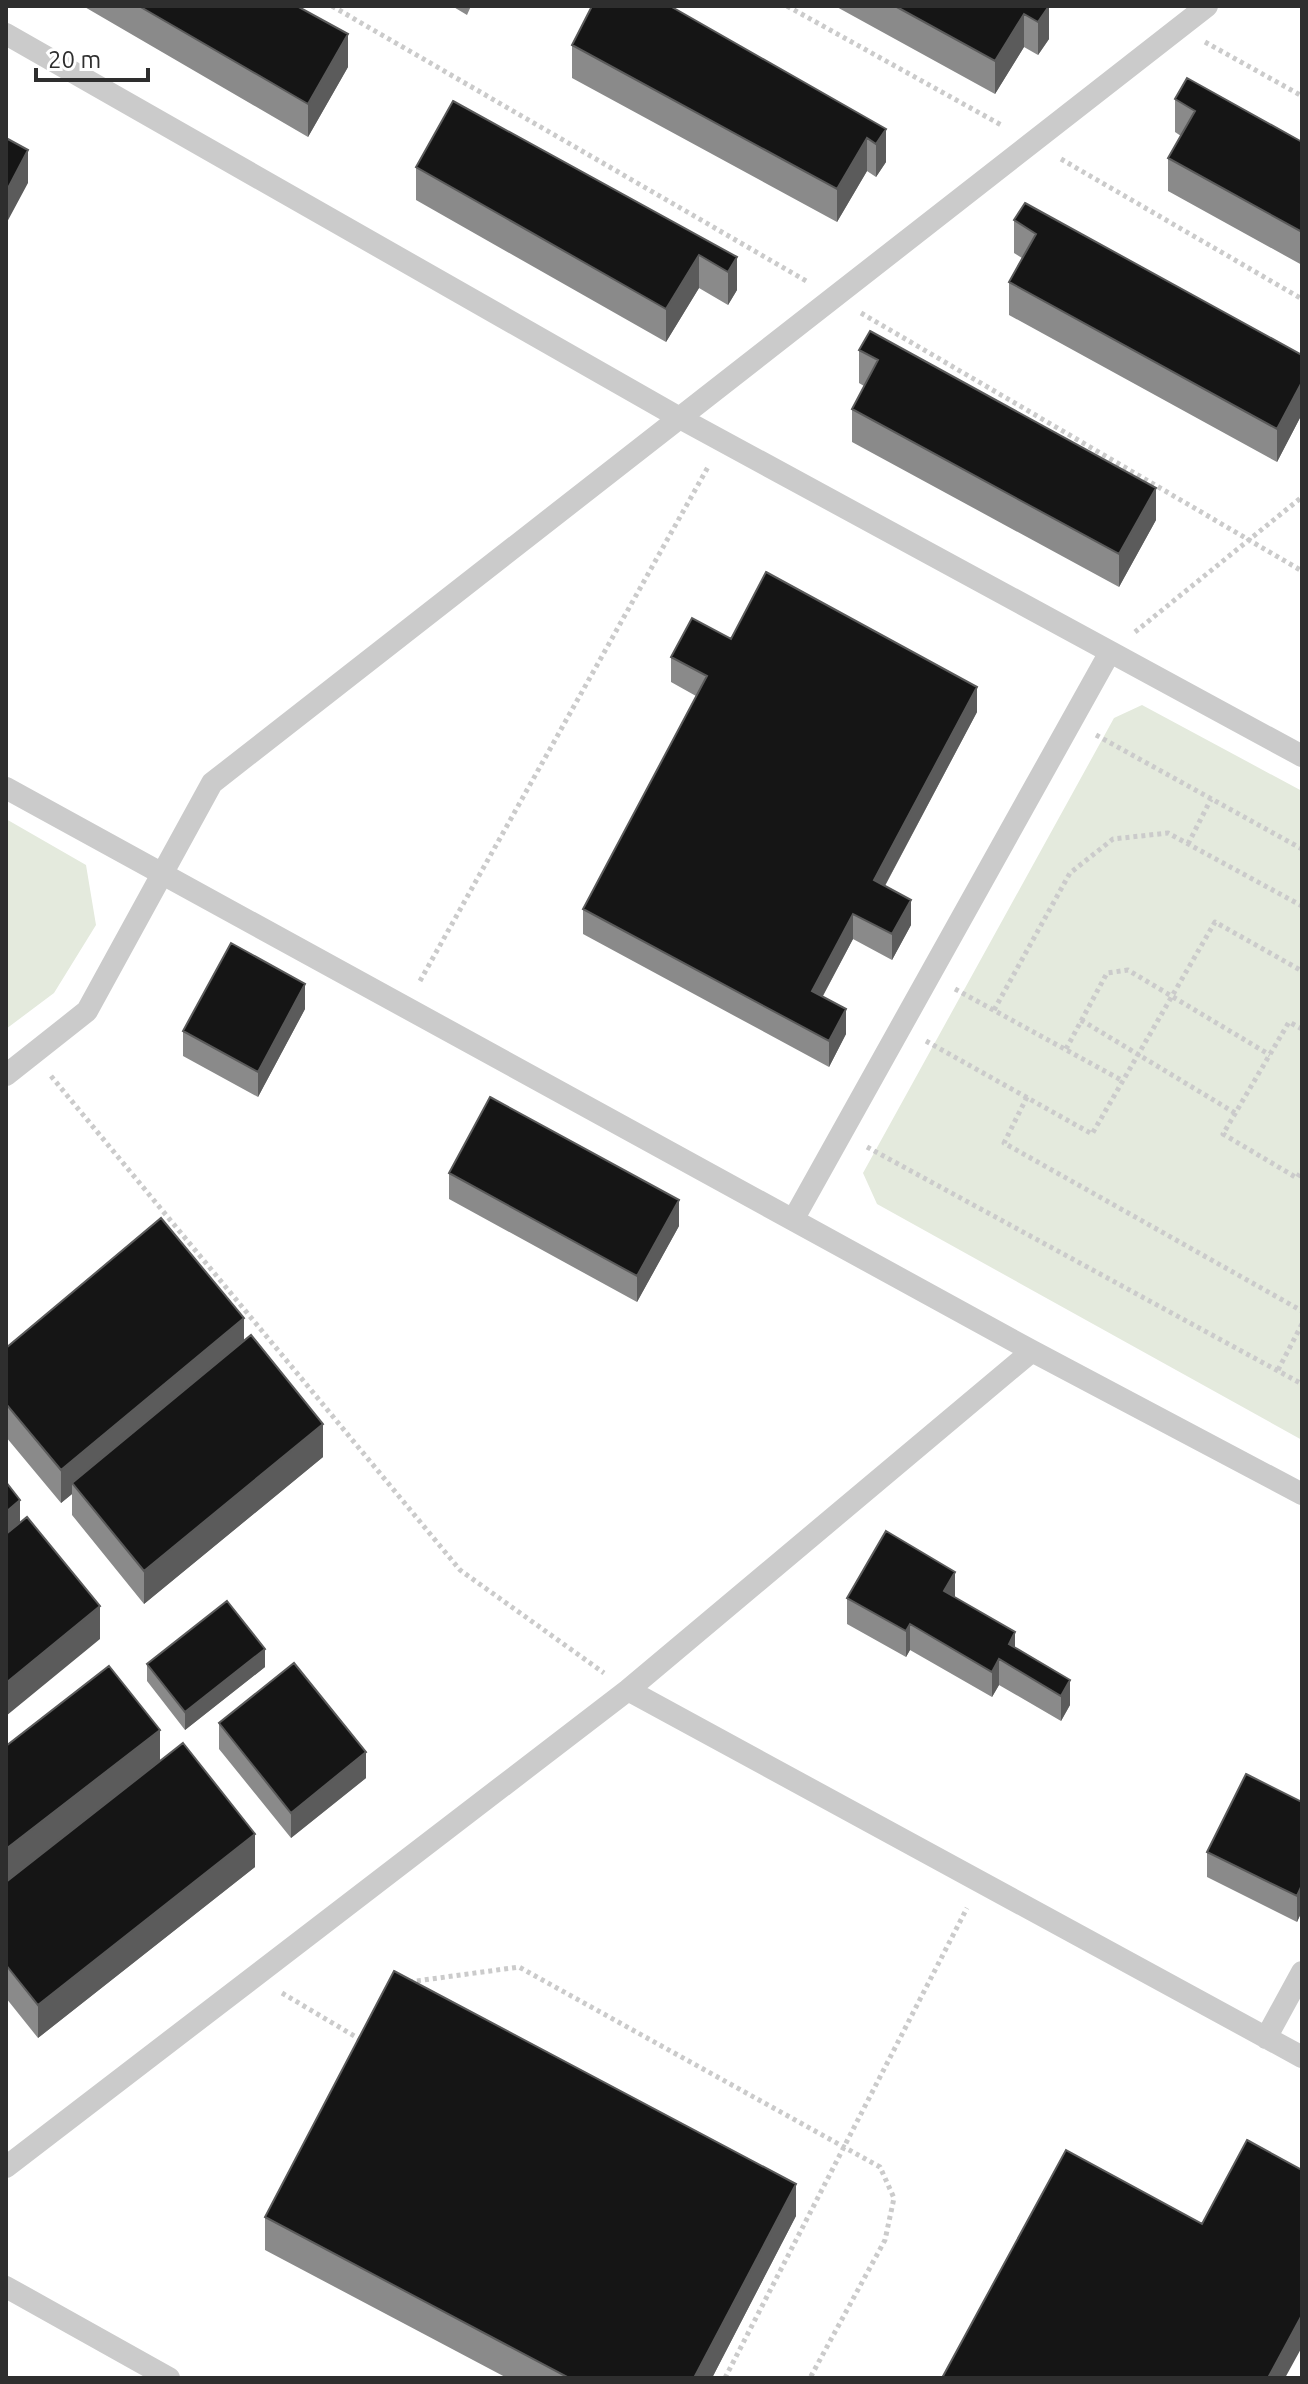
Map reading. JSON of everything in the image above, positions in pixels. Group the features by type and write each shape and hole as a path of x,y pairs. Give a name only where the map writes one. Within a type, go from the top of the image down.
{"lane":[{"path":"6,1075 87,1011 212,783 1207,6"},
{"path":"6,34 678,417 1302,756"},
{"path":"793,1220 1110,652"},
{"path":"6,788 1032,1351 1302,1494"},
{"path":"6,2167 628,1690 1032,1351"},
{"path":"628,1690 1302,2057"},
{"path":"1266,2038 1302,1972"},
{"path":"6,2287 169,2378"}],"path":[{"path":"332,6 1302,571"},
{"path":"787,6 1033,143 1302,299"},
{"path":"1180,28 1302,96"},
{"path":"405,1008 723,441"},
{"path":"1110,652 1302,497"},
{"path":"1071,721 1302,849"},
{"path":"1188,844 1211,799"},
{"path":"994,1010 1070,873 1113,839 1168,833 1302,906"},
{"path":"901,1027 1092,1134 1215,922 1302,971"},
{"path":"1066,1049 1107,973 1128,970 1270,1055"},
{"path":"930,974 1123,1081"},
{"path":"1081,1020 1235,1113"},
{"path":"1302,1029 1289,1022 1223,1134 1297,1178 1302,1170"},
{"path":"33,1054 460,1570 628,1690"},
{"path":"1027,1097 1004,1143 1302,1311"},
{"path":"841,1133 1302,1384"},
{"path":"1278,1370 1302,1324"},
{"path":"725,2378 981,1882"},
{"path":"399,1983 519,1967 880,2167 894,2198 885,2240 810,2378"},
{"path":"255,1976 360,2042 368,2030"}],"shaded area":[{"path":"1142,705 1302,791 1302,1440 877,1204 863,1173 1114,718"},
{"path":"6,819 86,865 96,925 54,993 6,1029"}],"building":[{"path":"139,6 297,6 348,34 308,104"},
{"path":"592,6 670,6 886,129 876,144 867,138 837,189 572,45"},
{"path":"895,6 1049,6 1038,22 1024,14 995,61"},
{"path":"1187,78 1302,142 1302,232 1168,158 1195,111 1175,99"},
{"path":"453,101 737,257 728,272 699,255 666,309 416,167"},
{"path":"6,138 28,150 6,192"},
{"path":"1025,203 1302,355 1302,382 1277,429 1009,282 1036,234 1014,220"},
{"path":"870,331 1156,488 1119,554 852,409 878,360 859,350"},
{"path":"766,572 977,687 874,880 911,900 892,934 853,914 812,991 846,1009 829,1041 583,909 707,676 671,657 692,618 731,639"},
{"path":"231,943 305,984 258,1072 183,1031"},
{"path":"490,1097 679,1200 637,1276 449,1173"},
{"path":"161,1218 244,1318 61,1470 6,1404 6,1348"},
{"path":"251,1335 323,1424 144,1571 72,1483"},
{"path":"6,1482 20,1500 6,1512"},
{"path":"27,1517 100,1606 6,1683 6,1534"},
{"path":"886,1531 955,1572 944,1591 1015,1632 1009,1644 1070,1680 1061,1696 999,1659 992,1672 910,1624 906,1631 847,1598"},
{"path":"227,1601 265,1649 185,1712 147,1664"},
{"path":"294,1663 366,1752 291,1813 219,1723"},
{"path":"109,1666 160,1730 6,1849 6,1746"},
{"path":"183,1743 255,1834 38,2005 6,1965 6,1882"},
{"path":"1246,1774 1302,1802 1302,1885 1297,1896 1207,1852"},
{"path":"394,1971 796,2184 694,2378 569,2378 265,2217"},
{"path":"1247,2140 1302,2170 1302,2315 1268,2378 942,2378 1066,2150 1202,2224"}]}
